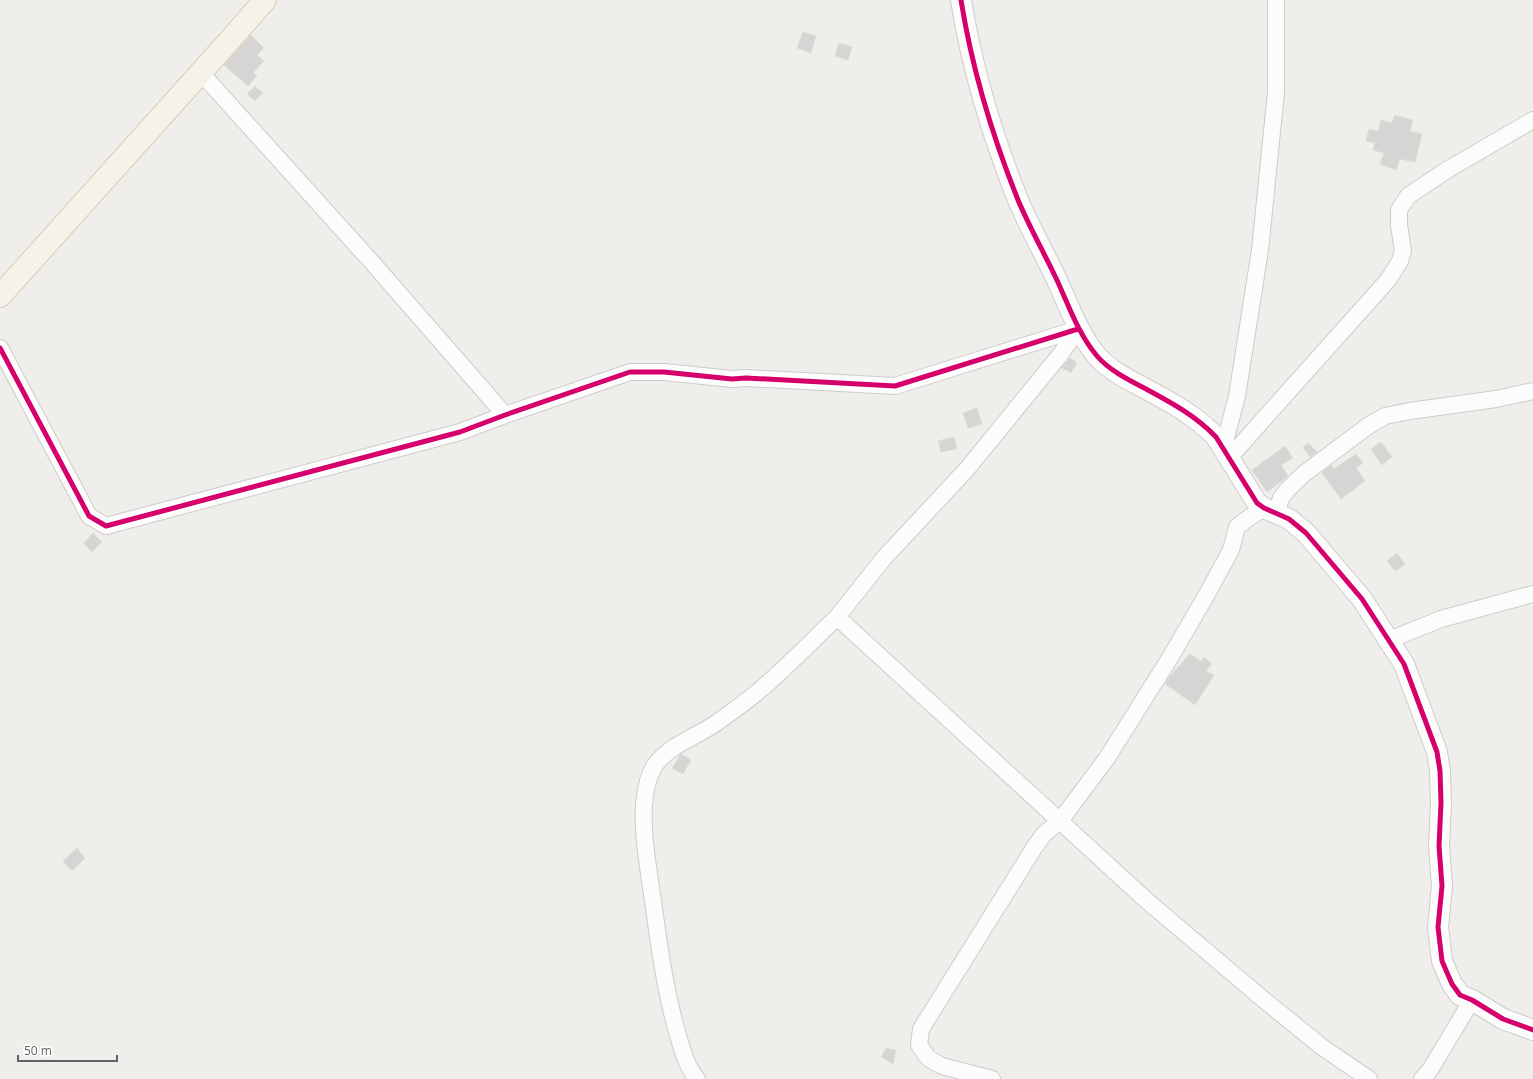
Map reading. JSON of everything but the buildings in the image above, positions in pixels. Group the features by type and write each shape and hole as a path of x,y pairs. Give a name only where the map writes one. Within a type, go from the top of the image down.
{"main road":[{"path":"0,296 265,0"}],"street":[{"path":"961,0 965,25 987,114 1018,201 1056,278 1078,329 1097,356 1107,365 1122,376 1167,400 1195,418 1216,437 1248,491 1257,503 1270,511 1289,519 1306,533 1362,599 1404,664 1437,752 1440,771 1439,846 1442,886 1438,927 1442,961 1452,984 1460,995 1472,1000 1503,1019 1533,1030"},
{"path":"1226,453 1237,396 1260,250 1276,92 1276,0"},
{"path":"201,73 370,260 505,415"},
{"path":"1226,453 1388,280 1400,261 1403,251 1399,225 1399,210 1408,196 1447,170 1533,120"},
{"path":"0,348 89,516 106,526 460,432 630,372 664,372 732,379 746,378 895,386 1078,329"},
{"path":"697,1079 692,1074 681,1046 672,1014 663,972 648,866 644,806 650,776 655,766 663,755 671,748 713,726 759,690 837,617 884,558 967,469 1060,355 1078,329"},
{"path":"992,1079 942,1066 928,1058 919,1045 922,1028 1034,848 1044,834 1060,821 1107,758 1168,661 1231,550 1237,527 1247,519 1270,511 1288,489 1305,473 1368,426 1385,416 1410,411 1489,401 1533,391"},
{"path":"1389,640 1441,619 1533,594"},
{"path":"837,617 1146,900 1322,1047 1370,1079"},
{"path":"1422,1079 1430,1070 1472,1000"}],"cycle path":[{"path":"961,0 971,51 984,102 1009,176 1018,200 1073,317 1090,347 1097,356 1114,371 1183,410 1216,437 1257,503 1264,508 1289,519 1306,533 1362,599 1404,664 1437,752 1440,771 1441,803 1439,846 1442,886 1438,927 1442,961 1452,984 1460,995 1472,1000 1503,1019 1533,1030"},
{"path":"0,348 89,516 106,526 460,432 630,372 664,372 732,379 746,378 895,386 1078,329"}]}
